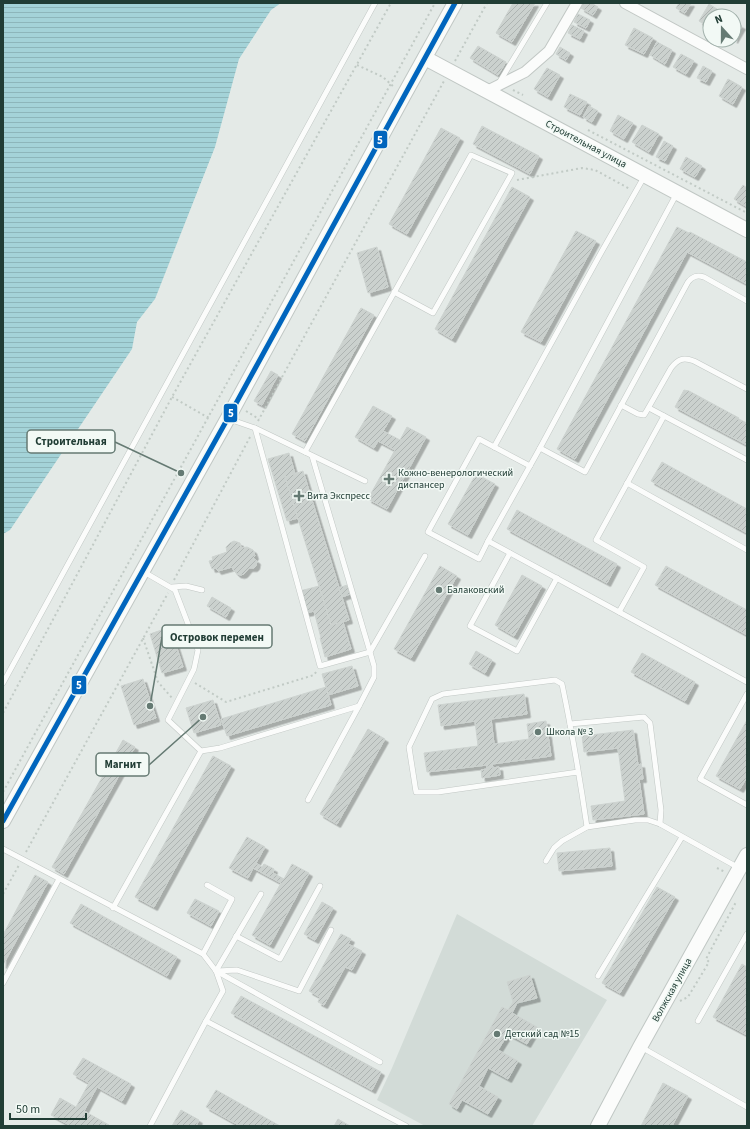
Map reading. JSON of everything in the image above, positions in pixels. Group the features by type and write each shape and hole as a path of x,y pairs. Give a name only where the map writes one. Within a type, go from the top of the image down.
{"main road":[{"path":"3,821 228,418 455,3"},
{"name":"Строительная улица","path":"425,58 450,71 495,87 644,176 747,230"},
{"name":"Волжская улица","path":"598,1126 640,1047 744,864"}],"street":[{"path":"495,87 525,72 549,51 577,3"},
{"path":"625,3 747,69"}],"lane":[{"path":"3,683 375,3"},
{"path":"495,87 547,3"},
{"path":"305,452 394,292 471,155 512,173 433,312 394,292"},
{"path":"494,446 644,176"},
{"path":"530,466 479,439 428,532 478,559 530,466 540,448 677,194"},
{"path":"540,448 585,472 692,277 699,276 704,278 747,301"},
{"path":"621,405 641,415 644,414 649,408 670,368 680,359 694,361 747,389"},
{"path":"649,408 747,460"},
{"path":"619,612 644,567 596,540 664,416"},
{"path":"228,418 255,428 365,481"},
{"path":"255,428 320,666 370,652 425,556"},
{"path":"308,800 374,677 374,666 312,456"},
{"path":"627,483 747,550"},
{"path":"488,541 747,682"},
{"path":"510,553 470,626 517,651 557,578"},
{"path":"143,571 175,590 198,650 194,669 168,720 201,751"},
{"path":"171,588 186,586 202,590"},
{"path":"578,772 438,792 416,792 409,747 432,699 443,694 555,680 562,684 570,724 578,772 587,827"},
{"path":"747,694 700,779 747,805"},
{"path":"201,751 220,748 359,706"},
{"path":"570,724 644,718 650,723 661,810 660,824"},
{"path":"113,908 201,751"},
{"path":"546,861 554,848 562,841 587,827 635,820 648,820 660,824 682,837 744,864"},
{"path":"598,976 682,837"},
{"path":"3,849 203,954 216,971 223,991 150,1126"},
{"path":"3,983 59,879"},
{"path":"203,954 232,900 207,885"},
{"path":"236,936 280,959 320,886"},
{"path":"216,971 261,894"},
{"path":"216,971 237,970 299,991 330,930"},
{"path":"698,1021 747,934"},
{"path":"216,971 380,1062"},
{"path":"206,1021 406,1126"},
{"path":"640,1047 747,1107"}],"path":[{"path":"3,713 172,397 391,3"},
{"path":"3,792 435,3"},
{"path":"3,894 171,588 255,428 487,3"},
{"path":"357,65 383,77 404,95"},
{"path":"495,87 529,99"},
{"path":"584,128 747,213"},
{"path":"508,182 582,168 595,170 635,192"},
{"path":"172,397 209,418"},
{"path":"143,638 158,682 177,703"},
{"path":"189,679 226,702 314,675 320,666"},
{"path":"680,1001 688,998 709,962 706,959 736,902 735,896"}],"shaded area":[{"name":"Детский сад №15","path":"457,914 607,1000 532,1126 425,1126 377,1100"}],"water":[{"path":"3,3 281,3 271,10 239,59 215,147 155,299 137,322 132,349 10,530 3,534"}],"building":[{"path":"513,3 535,3 512,42 496,33"},
{"path":"584,3 591,3 598,7 593,15 581,8"},
{"path":"679,3 691,3 685,13 676,8"},
{"path":"709,4 715,8 707,8"},
{"path":"578,14 590,20 586,28 574,22"},
{"path":"702,16 702,23 699,21"},
{"path":"572,25 584,31 580,39 568,33"},
{"path":"634,28 653,38 644,54 625,45"},
{"path":"657,42 672,50 665,64 650,55"},
{"path":"478,46 506,62 498,75 470,58"},
{"path":"560,47 570,53 566,60 556,54"},
{"path":"681,54 694,61 686,74 673,67"},
{"path":"703,66 712,71 706,82 697,78"},
{"path":"547,68 560,75 548,97 534,89"},
{"path":"728,79 742,87 733,104 719,96"},
{"path":"570,94 587,102 580,115 564,107"},
{"path":"589,106 598,111 592,122 583,117"},
{"path":"618,115 633,123 624,139 610,131"},
{"path":"642,125 659,134 649,152 632,142"},
{"path":"482,126 539,156 530,174 473,144"},
{"path":"441,128 460,138 407,234 389,224"},
{"path":"664,141 673,146 665,161 656,157"},
{"path":"686,157 702,166 695,177 680,169"},
{"path":"743,185 747,188 747,207 734,199"},
{"path":"512,187 530,197 452,339 435,329"},
{"path":"677,227 689,233 690,232 747,262 747,284 687,252 575,459 557,449"},
{"path":"576,231 596,241 541,342 521,332"},
{"path":"377,247 388,287 368,293 357,253"},
{"path":"361,308 374,315 305,441 292,434"},
{"path":"271,371 278,375 262,405 254,401"},
{"path":"684,390 689,391 747,423 747,445 675,407"},
{"path":"373,406 392,416 383,431 400,440 407,427 426,437 387,509 368,499 395,450 378,441 374,448 355,437"},
{"path":"289,453 295,474 285,477 298,518 287,521 268,459"},
{"path":"662,462 747,509 747,533 651,481"},
{"path":"303,471 349,620 331,625 285,477"},
{"path":"476,474 495,484 468,535 448,524"},
{"path":"517,510 617,564 607,583 507,529"},
{"path":"234,541 240,543 241,548 247,547 253,550 255,556 253,558 257,561 256,566 254,568 249,568 244,574 241,575 237,574 232,567 218,571 216,568 212,569 209,561 213,560 212,557 227,552 226,547"},
{"path":"440,566 457,576 411,658 394,649"},
{"path":"666,566 747,610 747,635 655,585"},
{"path":"522,575 542,586 514,636 495,625"},
{"path":"347,585 350,594 342,597 339,588"},
{"path":"319,586 331,625 343,622 351,649 325,657 314,611 306,613 300,591"},
{"path":"212,597 231,608 226,617 207,606"},
{"path":"170,627 183,667 162,673 150,634"},
{"path":"476,651 492,660 485,673 469,664"},
{"path":"642,653 695,682 685,701 631,672"},
{"path":"352,666 358,686 328,695 322,674"},
{"path":"143,679 156,718 134,725 121,686"},
{"path":"326,687 331,705 227,736 221,719"},
{"name":"Школа № 3","path":"524,694 527,714 491,719 494,744 529,739 527,724 546,721 551,756 492,764 493,768 499,767 500,775 482,778 481,770 487,769 487,765 427,772 424,753 478,746 475,721 441,726 438,705"},
{"path":"213,700 221,725 194,733 186,708"},
{"path":"747,720 747,777 740,789 716,776"},
{"path":"368,729 385,739 337,824 320,814"},
{"path":"633,730 638,765 641,764 643,779 639,779 644,814 593,820 591,806 625,801 618,748 584,752 582,736"},
{"path":"123,740 135,747 64,874 52,867"},
{"path":"213,756 231,766 154,907 135,897"},
{"path":"247,837 265,847 256,863 262,867 264,864 274,869 273,873 284,879 292,864 309,873 270,945 252,935 281,883 253,868 248,878 229,868"},
{"path":"610,848 612,866 559,871 557,853"},
{"path":"35,875 48,882 3,965 3,935"},
{"path":"657,887 675,897 620,993 602,983"},
{"path":"195,899 219,911 211,926 187,913"},
{"path":"322,902 333,908 315,940 304,934"},
{"path":"81,904 177,957 167,976 70,923"},
{"path":"341,934 351,939 348,944 362,951 352,970 345,967 324,1005 318,1002 320,997 309,991"},
{"path":"742,964 747,967 747,1035 713,1017"},
{"path":"530,975 537,998 517,1003 512,1013 537,1027 527,1044 508,1034 498,1050 518,1061 508,1079 488,1068 479,1086 498,1097 488,1114 462,1100 457,1109 449,1104 502,1007 508,1010 513,1002 507,982"},
{"path":"241,996 381,1072 372,1090 231,1013"},
{"path":"83,1058 131,1084 122,1101 97,1087 84,1111 109,1125 108,1126 71,1126 51,1115 60,1098 76,1107 89,1083 73,1074"},
{"path":"663,1083 688,1096 672,1126 641,1126"},
{"path":"216,1090 280,1126 240,1126 206,1107"},
{"path":"181,1110 199,1120 196,1126 172,1126"},
{"path":"338,1119 350,1126 334,1126"}],"transit line":[{"name":"5","path":"3,821 228,418 455,3"}],"place":[{"name":"Строительная","path":"181,473"},
{"name":"Кожно-венерологический диспансер","path":"389,479"},
{"name":"Вита Экспресс","path":"299,496"},
{"name":"Балаковский","path":"439,590"},
{"name":"Островок перемен","path":"150,706"},
{"name":"Магнит","path":"203,717"},
{"name":"Школа № 3","path":"538,732"},
{"name":"Детский сад №15","path":"497,1034"}]}
